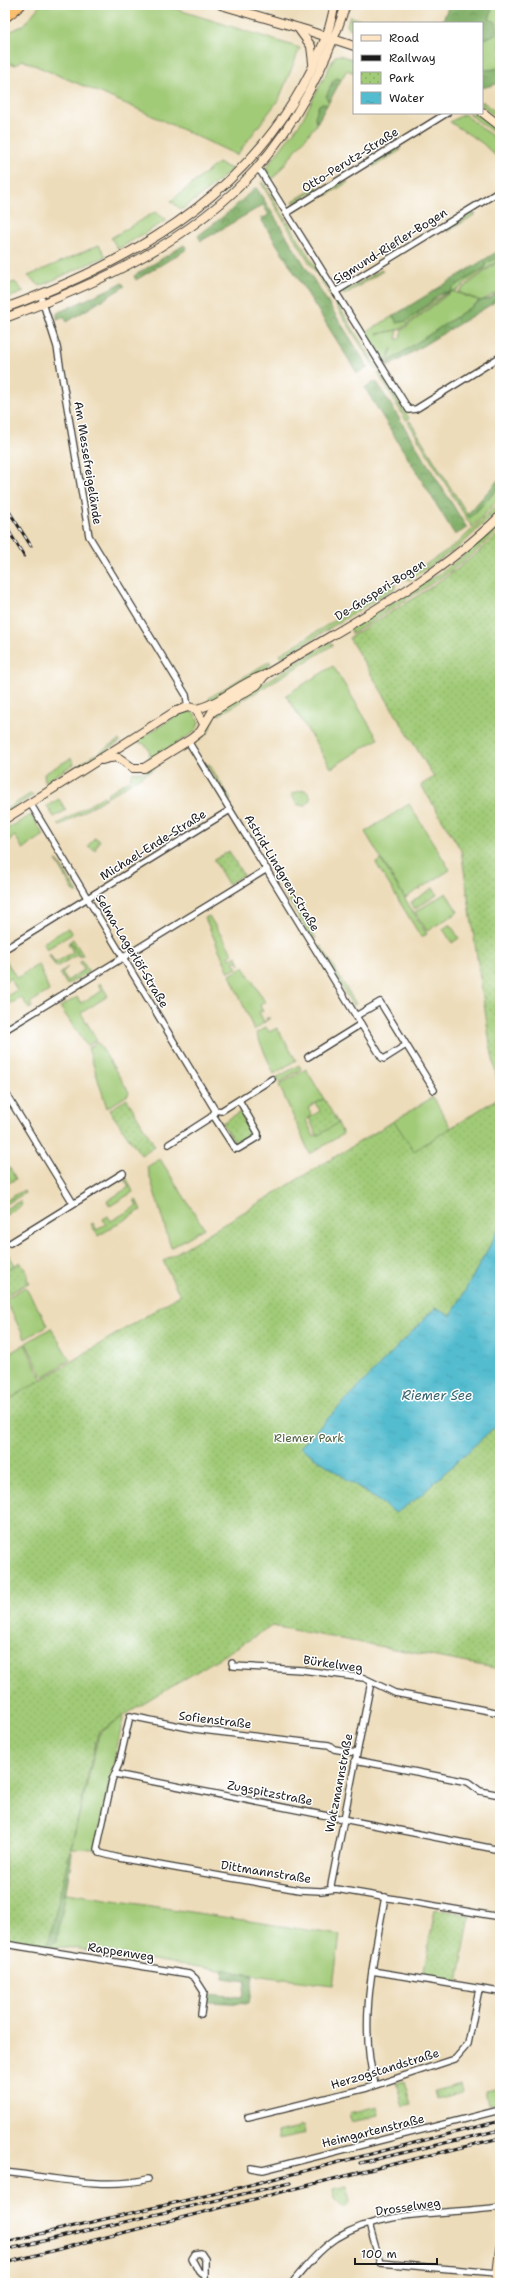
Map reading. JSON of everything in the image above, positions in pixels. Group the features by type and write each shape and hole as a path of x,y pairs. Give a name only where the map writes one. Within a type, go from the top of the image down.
{"highway":[{"path":"5,8 10,5"},
{"path":"5,17 20,5"}],"main road":[{"path":"221,5 353,46"},
{"path":"5,308 39,295 95,270 148,241 179,222 217,192 247,164 273,133 291,105 313,64 330,38 335,5"},
{"path":"5,318 43,304 122,267 178,234 223,200 256,168 299,110 346,5"},
{"path":"298,28 311,46 313,64"},
{"path":"483,113 500,126"},
{"name":"De-Gasperi-Bogen","path":"5,819 176,711 207,707 252,679 265,675 437,569 467,546 500,516"},
{"name":"De-Gasperi-Bogen","path":"123,759 133,768 144,768 200,732 212,712 257,684 265,675"},
{"path":"192,708 204,724"},
{"path":"99,760 113,756 123,759 126,742"},
{"path":"496,2283 500,2249"}],"street":[{"name":"Otto-Perutz-Straße","path":"286,213 445,114"},
{"path":"256,168 261,172 335,292"},
{"name":"Sigmund-Riefler-Bogen","path":"500,191 335,292 409,410 416,409 500,357"},
{"name":"Am Messefreigelände","path":"39,295 57,347 89,536 186,695 192,708"},
{"name":"Astrid-Lindgren-Straße","path":"188,741 382,1058 384,1059 406,1045"},
{"name":"Selma-Lagerlöf-Straße","path":"30,803 123,958 234,1149 258,1137 258,1134 240,1100"},
{"name":"Michael-Ende-Straße","path":"5,949 230,810"},
{"path":"5,1030 267,869"},
{"path":"356,1016 380,1002 434,1090"},
{"path":"308,1056 361,1024"},
{"path":"169,1144 214,1113 221,1111 240,1100 272,1079"},
{"path":"5,1092 73,1203"},
{"path":"10,1242 123,1173"},
{"name":"Bürkelweg","path":"232,1663 233,1666 302,1670 364,1678 382,1685 395,1693 500,1713"},
{"name":"Watzmannstraße","path":"332,1888 331,1885 371,1682"},
{"name":"Sofienstraße","path":"115,1774 120,1764 130,1716 194,1729 329,1745 334,1749 356,1753"},
{"path":"355,1760 468,1782 480,1791 500,1795"},
{"name":"Zugspitzstraße","path":"115,1774 500,1850"},
{"name":"Dittmannstraße","path":"115,1774 112,1780 98,1849 100,1853 299,1890 321,1891 332,1888 500,1916"},
{"path":"375,2085 368,2024 372,1971 385,1897"},
{"name":"Rappenweg","path":"5,1944 189,1974 195,1978 204,1992 201,2014"},
{"path":"372,1971 500,1992"},
{"name":"Herzogstandstraße","path":"248,2117 325,2099 449,2062 460,2055 468,2044 479,1989"},
{"name":"Heimgartenstraße","path":"250,2168 262,2170 500,2110"},
{"path":"5,2172 109,2183 132,2183 148,2179"},
{"name":"Drosselweg","path":"292,2283 324,2248 344,2234 369,2224 382,2220 500,2207"},
{"path":"369,2224 380,2263 497,2273"},
{"path":"204,2275 204,2283"}],"green space":[{"path":"40,5 163,5 300,48 279,99 237,155 131,106 22,60 16,65 5,62 5,34 24,25"},
{"path":"449,5 493,5 489,19 496,22 498,33 483,40 483,22 442,22"},
{"path":"493,5 500,5 500,68 489,70 483,69 483,40 498,33 489,19"},
{"path":"350,16 365,22 353,22 353,30 347,26"},
{"path":"340,55 353,60 353,73 347,70 341,80 337,78 333,81 326,97 329,102 327,105 319,105 315,117 316,125 271,181 266,168 301,122 335,56"},
{"path":"500,68 500,83 483,88 483,69 489,70"},
{"path":"337,78 341,80 329,102 326,97 333,81"},
{"path":"483,102 500,115 500,120 483,107"},
{"path":"323,103 327,105 317,123 315,117 319,105"},
{"path":"464,114 500,142 500,160 482,143 450,122"},
{"path":"469,114 477,115 485,120 500,133 500,138"},
{"path":"398,149 401,150 373,167 374,163"},
{"path":"218,163 232,169 207,191 181,210 171,201"},
{"path":"345,181 348,182 326,196 326,193"},
{"path":"263,182 286,220 284,221 261,183"},
{"path":"318,186 318,189 294,203 293,201"},
{"path":"256,187 368,367 357,373 261,219 269,215 263,205 201,241 198,236 229,212"},
{"path":"155,212 167,220 118,249 111,238"},
{"path":"473,213 476,214 447,232 447,229"},
{"path":"288,222 328,288 326,289 285,223"},
{"path":"99,245 106,256 40,286 28,276"},
{"path":"184,245 187,249 136,280 134,276"},
{"path":"500,250 500,257 486,263 485,268 452,288 452,291 439,295 407,321 397,323 393,316"},
{"path":"500,257 500,259 457,290 453,291 480,301 388,362 392,348 384,365 366,335 369,334 365,333 393,316 397,323 405,321 444,294 452,291 451,288 485,268 486,263","holes":["450,293 402,330 400,339 396,339 398,330 377,334 401,329 446,294"]},
{"path":"500,260 500,291 481,301 458,292"},
{"path":"381,270 383,271 344,295 342,292 346,288 349,289"},
{"path":"15,282 24,292 5,299 5,285"},
{"path":"122,283 125,286 67,322 64,317 57,319 57,313"},
{"path":"329,290 378,369 376,370 327,291"},
{"path":"500,292 500,299 386,368 388,362 480,301 489,299"},
{"path":"380,372 409,419 406,420 378,373"},
{"path":"376,381 467,528 455,535 365,388"},
{"path":"410,421 452,490 450,491 408,422"},
{"path":"500,478 500,486 470,518 467,515"},
{"path":"500,486 500,498 472,527 451,493 453,491 470,518"},
{"path":"500,502 500,508 460,546 409,580 405,578 458,543"},
{"path":"500,523 500,529 473,554 445,575 352,634 351,629 442,572 471,550"},
{"path":"500,532 500,1095 490,1044 461,850 421,785 434,777 349,638 447,576 483,548"},
{"path":"395,583 395,588 283,657 279,655"},
{"path":"329,643 333,645 245,699 243,696"},
{"path":"270,661 270,665 211,702 209,698"},
{"path":"333,666 378,739 331,768 286,695"},
{"path":"240,698 242,701 219,715 217,712"},
{"path":"190,711 195,714 199,722 196,731 146,763 150,755 147,746 142,743 133,743 183,712"},
{"path":"213,715 214,718 208,733 194,744 206,730"},
{"path":"119,740 120,742 49,785 46,785"},
{"path":"71,758 74,764 45,782 44,774"},
{"path":"209,764 231,800 229,801 207,765"},
{"path":"154,766 155,768 134,781 130,778 133,772 142,772"},
{"path":"128,780 132,782 108,797 107,794"},
{"path":"305,790 310,795 310,801 306,805 298,805 291,795"},
{"path":"30,794 34,795 5,813 5,810"},
{"path":"104,796 106,798 60,826 58,824"},
{"path":"59,799 66,810 54,817 47,806"},
{"path":"409,804 450,870 405,898 365,832"},
{"path":"31,815 44,835 23,849 15,836 5,843 5,830"},
{"path":"94,838 100,840 95,850 88,846"},
{"path":"229,851 243,875 228,884 214,860"},
{"path":"57,860 78,893 75,893"},
{"path":"381,860 427,934 421,937 376,863"},
{"path":"279,877 316,938 312,940 278,881 275,880"},
{"path":"433,888 437,895 415,909 411,902"},
{"path":"446,893 458,912 427,931 415,912"},
{"path":"209,916 233,954 229,956 230,959 237,956 240,965 237,960 233,962 237,968 229,972 205,918"},
{"path":"450,924 459,938 452,943 443,929"},
{"path":"68,928 72,934 47,949 43,943"},
{"path":"73,939 83,955 80,957 70,941"},
{"path":"70,942 78,954 56,967 49,955 50,954 55,963 73,952 68,943"},
{"path":"321,946 356,1004 353,1006 322,953 317,948"},
{"path":"5,959 17,978 39,964 49,991 30,1003 32,1007 29,1009 22,998 5,1006 5,997 17,990 10,978 5,981"},
{"path":"82,961 89,972 67,985 60,973 68,967 62,973 67,981 84,970 80,962"},
{"path":"244,967 265,1002 260,1005 263,1012 259,1012 264,1022 267,1020 266,1018 270,1018 254,1030 230,975"},
{"path":"100,983 108,996 81,1013 97,1040 87,1046 60,1007 77,997 81,1003 102,991 98,984"},
{"path":"266,1027 269,1032 277,1028 296,1060 274,1074 256,1033"},
{"path":"98,1042 129,1092 128,1095 107,1108 88,1048"},
{"path":"299,1065 301,1069 279,1083 276,1078"},
{"path":"306,1069 324,1099 308,1108 312,1116 306,1120 314,1137 338,1123 343,1134 310,1154 279,1085"},
{"path":"433,1097 451,1128 500,1097 457,1226 389,1124"},
{"name":"Riemer Park","path":"500,1097 500,1669 272,1626 98,1733 47,1948 5,1942 5,1402 180,1295 163,1261 394,1121 414,1151"},
{"path":"127,1099 155,1146 141,1155 109,1110"},
{"path":"324,1099 338,1123 317,1136 309,1118 320,1111 316,1103"},
{"path":"242,1111 256,1134 236,1145 222,1123"},
{"path":"160,1159 204,1228 171,1248 147,1167"},
{"path":"10,1168 16,1179 5,1185 5,1171"},
{"path":"127,1179 133,1192 110,1206 107,1201 129,1187 125,1180"},
{"path":"24,1190 25,1193 5,1205 5,1201"},
{"path":"136,1199 141,1210 98,1236 91,1224 93,1223 97,1230 106,1224 103,1219 108,1216 111,1221 137,1206 134,1200"},
{"path":"20,1201 22,1205 6,1215 5,1209"},
{"path":"7,1252 15,1265 5,1272 5,1253"},
{"path":"20,1262 28,1274 27,1280 30,1282 7,1295 5,1292 5,1272"},
{"path":"25,1287 48,1325 25,1339 5,1299"},
{"path":"51,1328 70,1360 43,1377 26,1343"},
{"path":"25,1344 42,1380 5,1402 5,1356"},
{"path":"124,1715 95,1849 71,1848 99,1734"},
{"path":"67,1851 72,1853 71,1862 57,1941 51,1944 5,1936"},
{"path":"60,1892 340,1935 333,1985 233,1972 66,1947 47,1948"},
{"path":"435,1909 470,1915 458,1982 423,1976"},
{"path":"224,1969 253,1976 249,2004 207,2002 208,1994 243,1997 245,1981 223,1978"},
{"path":"404,2081 411,2104 403,2106 396,2083"},
{"path":"461,2084 463,2092 436,2099 434,2091"},
{"path":"500,2088 500,2102 488,2105 485,2091"},
{"path":"377,2107 379,2116 351,2122 349,2114"},
{"path":"303,2126 305,2134 279,2140 278,2132"},
{"path":"347,2186 350,2203 344,2208 334,2198 333,2189"}],"water":[{"name":"Riemer See","path":"500,1227 500,1422 419,1497 396,1513 300,1447 435,1308 451,1316"}],"railway":[{"path":"5,505 31,546"},
{"path":"5,525 24,556"},
{"path":"5,2242 222,2192 500,2121"},
{"path":"360,2163 500,2130"},
{"path":"5,2263 500,2138"},
{"path":"5,2250 290,2183"}]}
